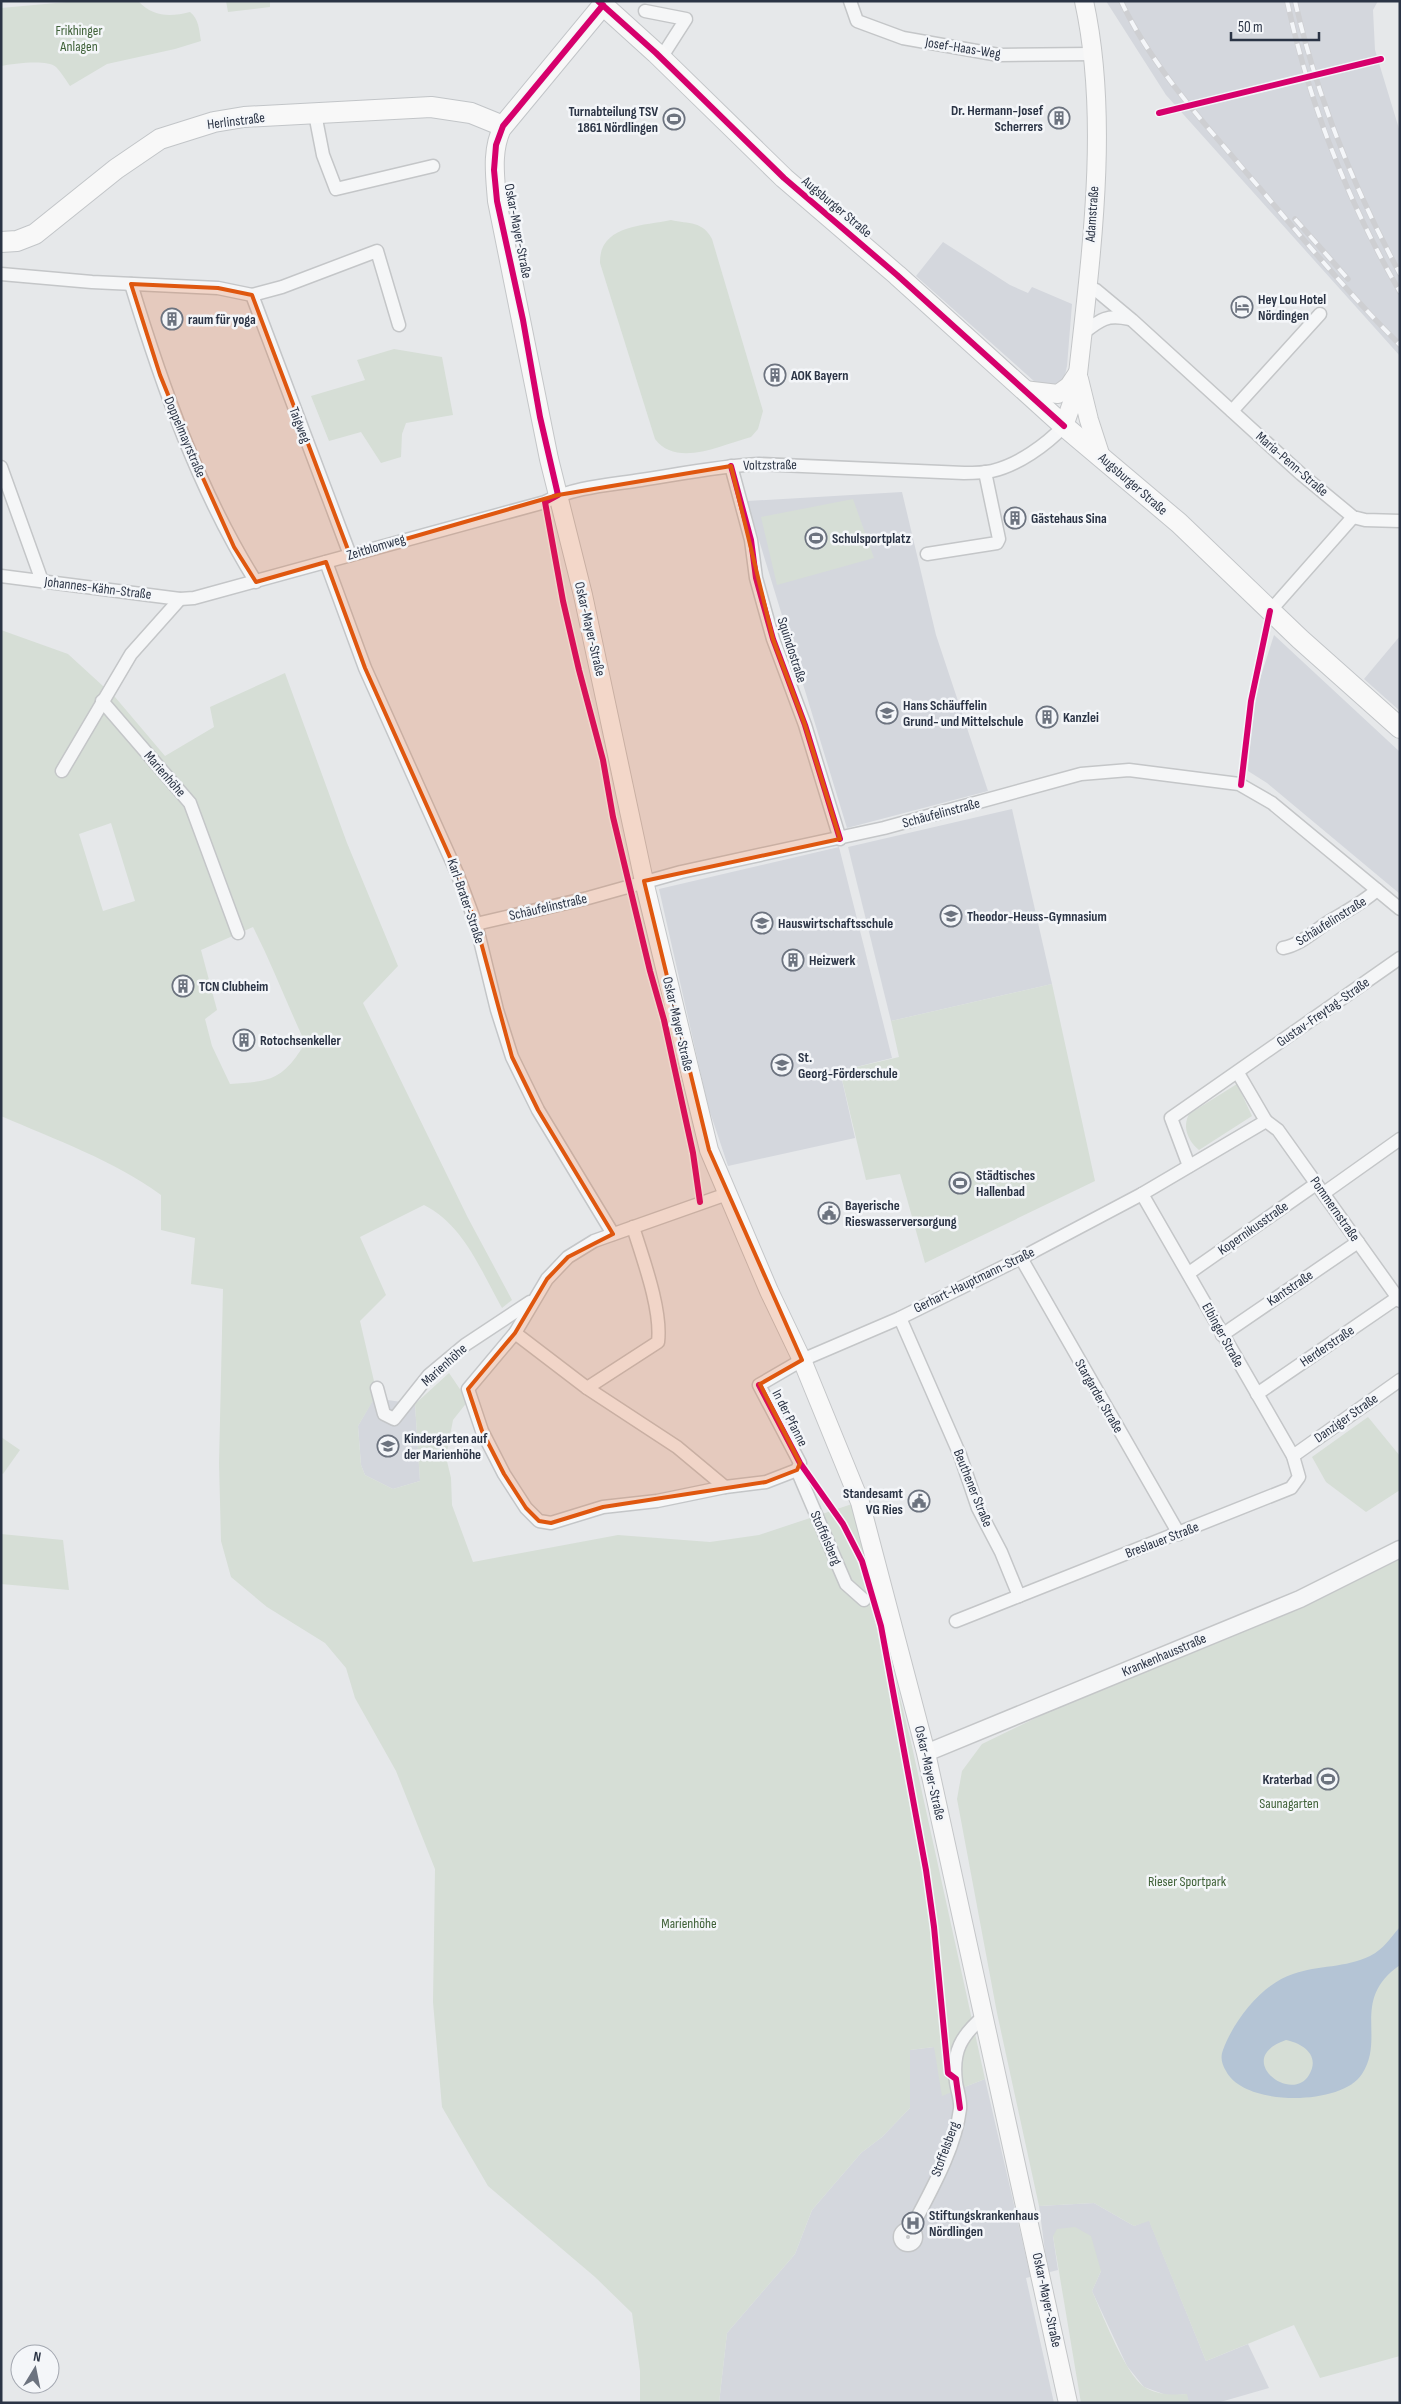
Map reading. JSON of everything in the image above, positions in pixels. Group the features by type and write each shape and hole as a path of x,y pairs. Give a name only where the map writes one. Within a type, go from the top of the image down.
{"main road":[{"name":"Adamstraße","path":"1064,426 1078,374 1096,146 1094,54 1084,1"},
{"name":"Augsburger Straße","path":"603,3 784,178 897,275 1064,426 1179,524 1270,611 1400,728"},
{"name":"Oskar-Mayer-Straße","path":"603,3 503,126 496,145 494,170 498,201 523,320 540,417 605,694 644,881 709,1150 802,1360 860,1502 926,1753 1068,2403"},
{"name":"Herlinstraße","path":"1,243 17,241 35,234 129,160 172,134 214,122 244,117 431,106 463,111 503,126"},
{"path":"1024,390 1058,394 1069,386 1078,374"},
{"path":"1078,374 1089,420 1101,456"}],"street":[{"name":"Josef-Haas-Weg","path":"850,1 857,22 903,38 999,55 1094,54"},
{"path":"645,11 686,20 661,58"},
{"path":"315,114 322,155 336,189 433,166"},
{"path":"1,274 131,284 218,288 252,295 282,287 377,251 399,325"},
{"name":"Doppelmayrstraße","path":"131,284 160,375 193,456 234,547 256,582"},
{"name":"Maria-Penn-Straße","path":"1086,286 1096,290 1132,320 1301,474 1353,517"},
{"name":"Taigweg","path":"252,295 350,555"},
{"path":"1232,411 1320,314"},
{"path":"1082,334 1105,318 1117,317 1132,320"},
{"name":"Voltzstraße","path":"558,495 596,486 731,466 818,465 964,473 984,472 1010,464 1032,452 1052,439 1064,426"},
{"name":"Squindostraße","path":"731,466 751,540 756,578 773,639 806,725 840,839"},
{"path":"1,467 42,581"},
{"path":"927,554 997,543 999,539 984,472"},
{"name":"Zeitblomweg","path":"194,598 545,502 558,495"},
{"path":"1270,611 1353,517 1365,520 1400,521"},
{"name":"Karl-Brater-Straße","path":"326,562 365,668 457,873 476,924 497,1010 512,1057 538,1110 613,1234"},
{"name":"Johannes-Kähn-Straße","path":"1,576 180,599 194,598"},
{"path":"62,771 131,654 180,599"},
{"name":"Marienhöhe","path":"102,701 190,804 238,933"},
{"name":"Schäufelinstraße","path":"476,924 588,898 644,881 840,839 948,812 1073,776 1129,770 1204,779 1247,787 1272,803 1400,909"},
{"name":"Schäufelinstraße","path":"1283,948 1294,946 1331,920 1364,902 1377,890"},
{"name":"Gustav-Freytag-Straße","path":"1189,1166 1171,1118 1400,958"},
{"name":"Pommernstraße","path":"1242,1070 1266,1121 1278,1130 1399,1300"},
{"name":"Gerhart-Hauptmann-Straße","path":"802,1360 900,1318 1021,1258 1142,1194 1266,1121"},
{"name":"Kopernikusstraße","path":"1189,1273 1320,1188 1400,1139"},
{"name":"In der Pfanne","path":"727,1194 594,1241 568,1257 548,1279 515,1333 468,1389 482,1431 504,1474 526,1508 539,1521 551,1523 603,1507 657,1501 725,1487 766,1482 798,1470 800,1463 759,1384 802,1360"},
{"name":"Elbinger Straße","path":"1142,1194 1293,1456 1299,1477"},
{"path":"587,1388 658,1342 660,1331 648,1277 633,1227"},
{"name":"Kantstraße","path":"1222,1335 1358,1242"},
{"name":"Stargarder Straße","path":"1021,1258 1179,1534"},
{"name":"Marienhöhe","path":"377,1388 384,1414 394,1419 429,1375 465,1345 534,1300"},
{"name":"Herderstraße","path":"1257,1394 1399,1300"},
{"name":"Beuthener Straße","path":"900,1318 960,1454 978,1508 1002,1552 1019,1596"},
{"path":"515,1333 587,1388 677,1447 725,1487"},
{"name":"Danziger Straße","path":"1293,1456 1400,1380"},
{"name":"Stoffelsberg","path":"798,1470 846,1584 864,1600"},
{"name":"Breslauer Straße","path":"1019,1596 1291,1488 1299,1477"},
{"name":"Krankenhausstraße","path":"926,1753 1300,1598 1400,1549"},
{"path":"956,1621 1019,1596"},
{"name":"Stoffelsberg","path":"911,2229 949,2149 960,2108 956,2080 956,2052 968,2030 984,2016"}],"highlighted area":[{"path":"131,284 218,288 252,295 350,555 558,495 731,466 773,639 805,725 840,839 644,881 709,1150 802,1360 760,1384 800,1463 797,1470 766,1482 603,1507 551,1523 539,1521 526,1508 504,1474 482,1431 468,1389 515,1333 547,1279 568,1257 613,1234 538,1110 512,1057 476,924 457,873 365,668 326,562 256,582 234,547 193,456 160,375"}],"shaded area":[{"path":"1106,1 1378,1 1373,10 1375,50 1400,132 1400,356 1166,95"},
{"path":"943,242 1010,285 1028,293 1032,287 1072,304 1067,366 1064,379 1051,386 1035,382 916,276"},
{"name":"Hans Schäuffelin Grund- und Mittelschule","path":"902,492 936,635 988,791 847,828 747,501"},
{"path":"1274,635 1400,752 1400,894 1267,783 1248,771 1250,733 1258,685"},
{"path":"1400,636 1400,711 1364,679"},
{"name":"Theodor-Heuss-Gymnasium","path":"1012,809 1052,984 891,1021 848,847"},
{"path":"839,847 892,1058 840,1071 855,1138 728,1166 708,1106 659,889"},
{"name":"Kindergarten auf der Marienhöhe","path":"374,1398 415,1404 420,1481 393,1489 365,1475 361,1465 358,1426"},
{"name":"Stiftungskrankenhaus Nördlingen","path":"934,2047 962,2088 985,2079 1029,2270 1047,2266 1039,2206 1094,2203 1134,2226 1149,2220 1206,2361 1248,2344 1269,2388 1217,2403 1189,2403 1186,2394 1169,2396 1144,2387 1127,2366 1092,2291 1101,2271 1053,2236 1058,2270 1026,2278 1054,2403 719,2403 727,2333 795,2254 812,2210 861,2153 882,2137 910,2108 910,2050"}],"green space":[{"name":"Frikhinger Anlagen","path":"78,1 138,1 156,13 176,15 190,12 197,21 201,41 175,49 107,64 70,86 56,67 45,63 1,66 1,8"},
{"path":"226,1 270,1 270,7 228,12"},
{"path":"671,220 700,226 712,239 763,411 758,429 751,437 700,452 675,452 664,448 655,439 600,263 602,250 607,241 615,234 636,226"},
{"path":"394,349 442,357 453,415 406,423 402,434 401,457 381,463 361,432 329,441 311,396 365,380 357,360"},
{"name":"Schulsportplatz","path":"853,499 874,558 777,585 761,517"},
{"name":"Marienhöhe","path":"1,630 68,654 115,697 165,756 214,727 210,707 285,673 347,843 398,966 363,1003 468,1218 512,1300 502,1308 479,1264 461,1237 450,1224 424,1205 360,1237 386,1295 360,1321 377,1394 358,1426 361,1465 365,1475 393,1489 420,1481 415,1404 449,1373 468,1401 453,1420 446,1457 451,1478 452,1505 473,1562 618,1535 710,1542 759,1535 852,1504 911,1742 985,2079 942,2096 934,2047 910,2050 910,2108 882,2137 861,2153 812,2210 795,2254 727,2333 719,2403 640,2403 640,2371 632,2313 595,2277 488,2186 442,2107 433,2002 435,1869 396,1771 355,1698 346,1668 325,1643 267,1607 231,1577 221,1541 219,1463 223,1289 191,1284 195,1238 161,1230 161,1195 143,1183 84,1151 1,1116","holes":["111,823 135,901 103,911 79,834","253,927 304,1042 303,1047 289,1066 274,1077 267,1080 230,1084 212,1046 205,1019 217,1010 201,950"]},
{"path":"1052,984 1095,1181 925,1263 900,1174 866,1180 840,1071 899,1057 891,1021"},
{"path":"1237,1084 1252,1116 1199,1150 1187,1134 1186,1124 1189,1114"},
{"path":"1368,1417 1400,1456 1400,1490 1366,1512 1326,1482 1312,1457"},
{"path":"1,1437 20,1450 3,1474 1,1473"},
{"path":"1,1534 63,1540 69,1590 1,1584"},
{"name":"Rieser Sportpark","path":"1400,1542 1400,2356 1320,2378 1294,2325 1206,2361 1149,2221 1134,2226 1094,2203 1039,2206 997,2013 957,1799 962,1771 982,1744"},
{"path":"1075,2227 1091,2236 1101,2271 1092,2291 1115,2344 1138,2382 1156,2392 1187,2394 1189,2403 1081,2403 1053,2236 1057,2229"}],"water":[{"path":"1400,1927 1400,1965 1385,1978 1376,1992 1372,2005 1371,2046 1368,2060 1362,2074 1351,2085 1335,2092 1315,2097 1293,2098 1272,2096 1252,2091 1236,2083 1226,2071 1222,2061 1222,2053 1234,2027 1260,1995 1282,1979 1293,1974 1351,1963 1370,1956 1383,1947","holes":["1286,2040 1308,2051 1313,2062 1309,2075 1301,2083 1290,2085 1270,2076 1265,2067 1264,2057 1271,2048"]}],"railway":[{"path":"1121,1 1163,72 1197,115 1324,263 1400,345"},
{"path":"1287,1 1307,77 1332,151 1364,223 1400,292"},
{"path":"1295,1 1314,72 1338,142 1367,209 1400,274"},
{"path":"1295,219 1348,279"}],"cycle path":[{"path":"598,1 656,53 784,178 897,275 1064,426"},
{"path":"603,5 503,126 496,145 494,170 497,201 523,320 540,417 558,495 545,502 563,601 603,760 613,817 650,971 664,1020 693,1153 700,1202"},
{"path":"1159,113 1381,59"},
{"path":"731,466 751,540 756,578 773,639 805,725 840,839"},
{"path":"1241,785 1251,701 1270,611"},
{"path":"759,1385 800,1463 843,1524 862,1561 881,1626 926,1870 934,1927 948,2073 956,2079 960,2108"}],"place":[{"name":"Dr. Hermann-Josef Scherrers","path":"1059,118"},
{"name":"Turnabteilung TSV 1861 Nördlingen","path":"674,119"},
{"name":"Hey Lou Hotel Nördingen","path":"1242,307"},
{"name":"raum für yoga","path":"172,319"},
{"name":"AOK Bayern","path":"775,375"},
{"name":"Gästehaus Sina","path":"1015,518"},
{"name":"Schulsportplatz","path":"816,538"},
{"name":"Hans Schäuffelin Grund- und Mittelschule","path":"887,713"},
{"name":"Kanzlei","path":"1047,717"},
{"name":"Theodor-Heuss-Gymnasium","path":"951,916"},
{"name":"Hauswirtschaftsschule","path":"762,923"},
{"name":"Heizwerk","path":"793,960"},
{"name":"TCN Clubheim","path":"183,986"},
{"name":"Rotochsenkeller","path":"244,1040"},
{"name":"St. Georg-Förderschule","path":"782,1065"},
{"name":"Städtisches Hallenbad","path":"960,1183"},
{"name":"Bayerische Rieswasserversorgung","path":"829,1213"},
{"name":"Kindergarten auf der Marienhöhe","path":"388,1446"},
{"name":"Standesamt VG Ries","path":"919,1501"},
{"name":"Kraterbad","path":"1328,1779"},
{"name":"Stiftungskrankenhaus Nördlingen","path":"913,2223"}],"park label":[{"name":"Saunagarten","path":"1289,1803"}]}
